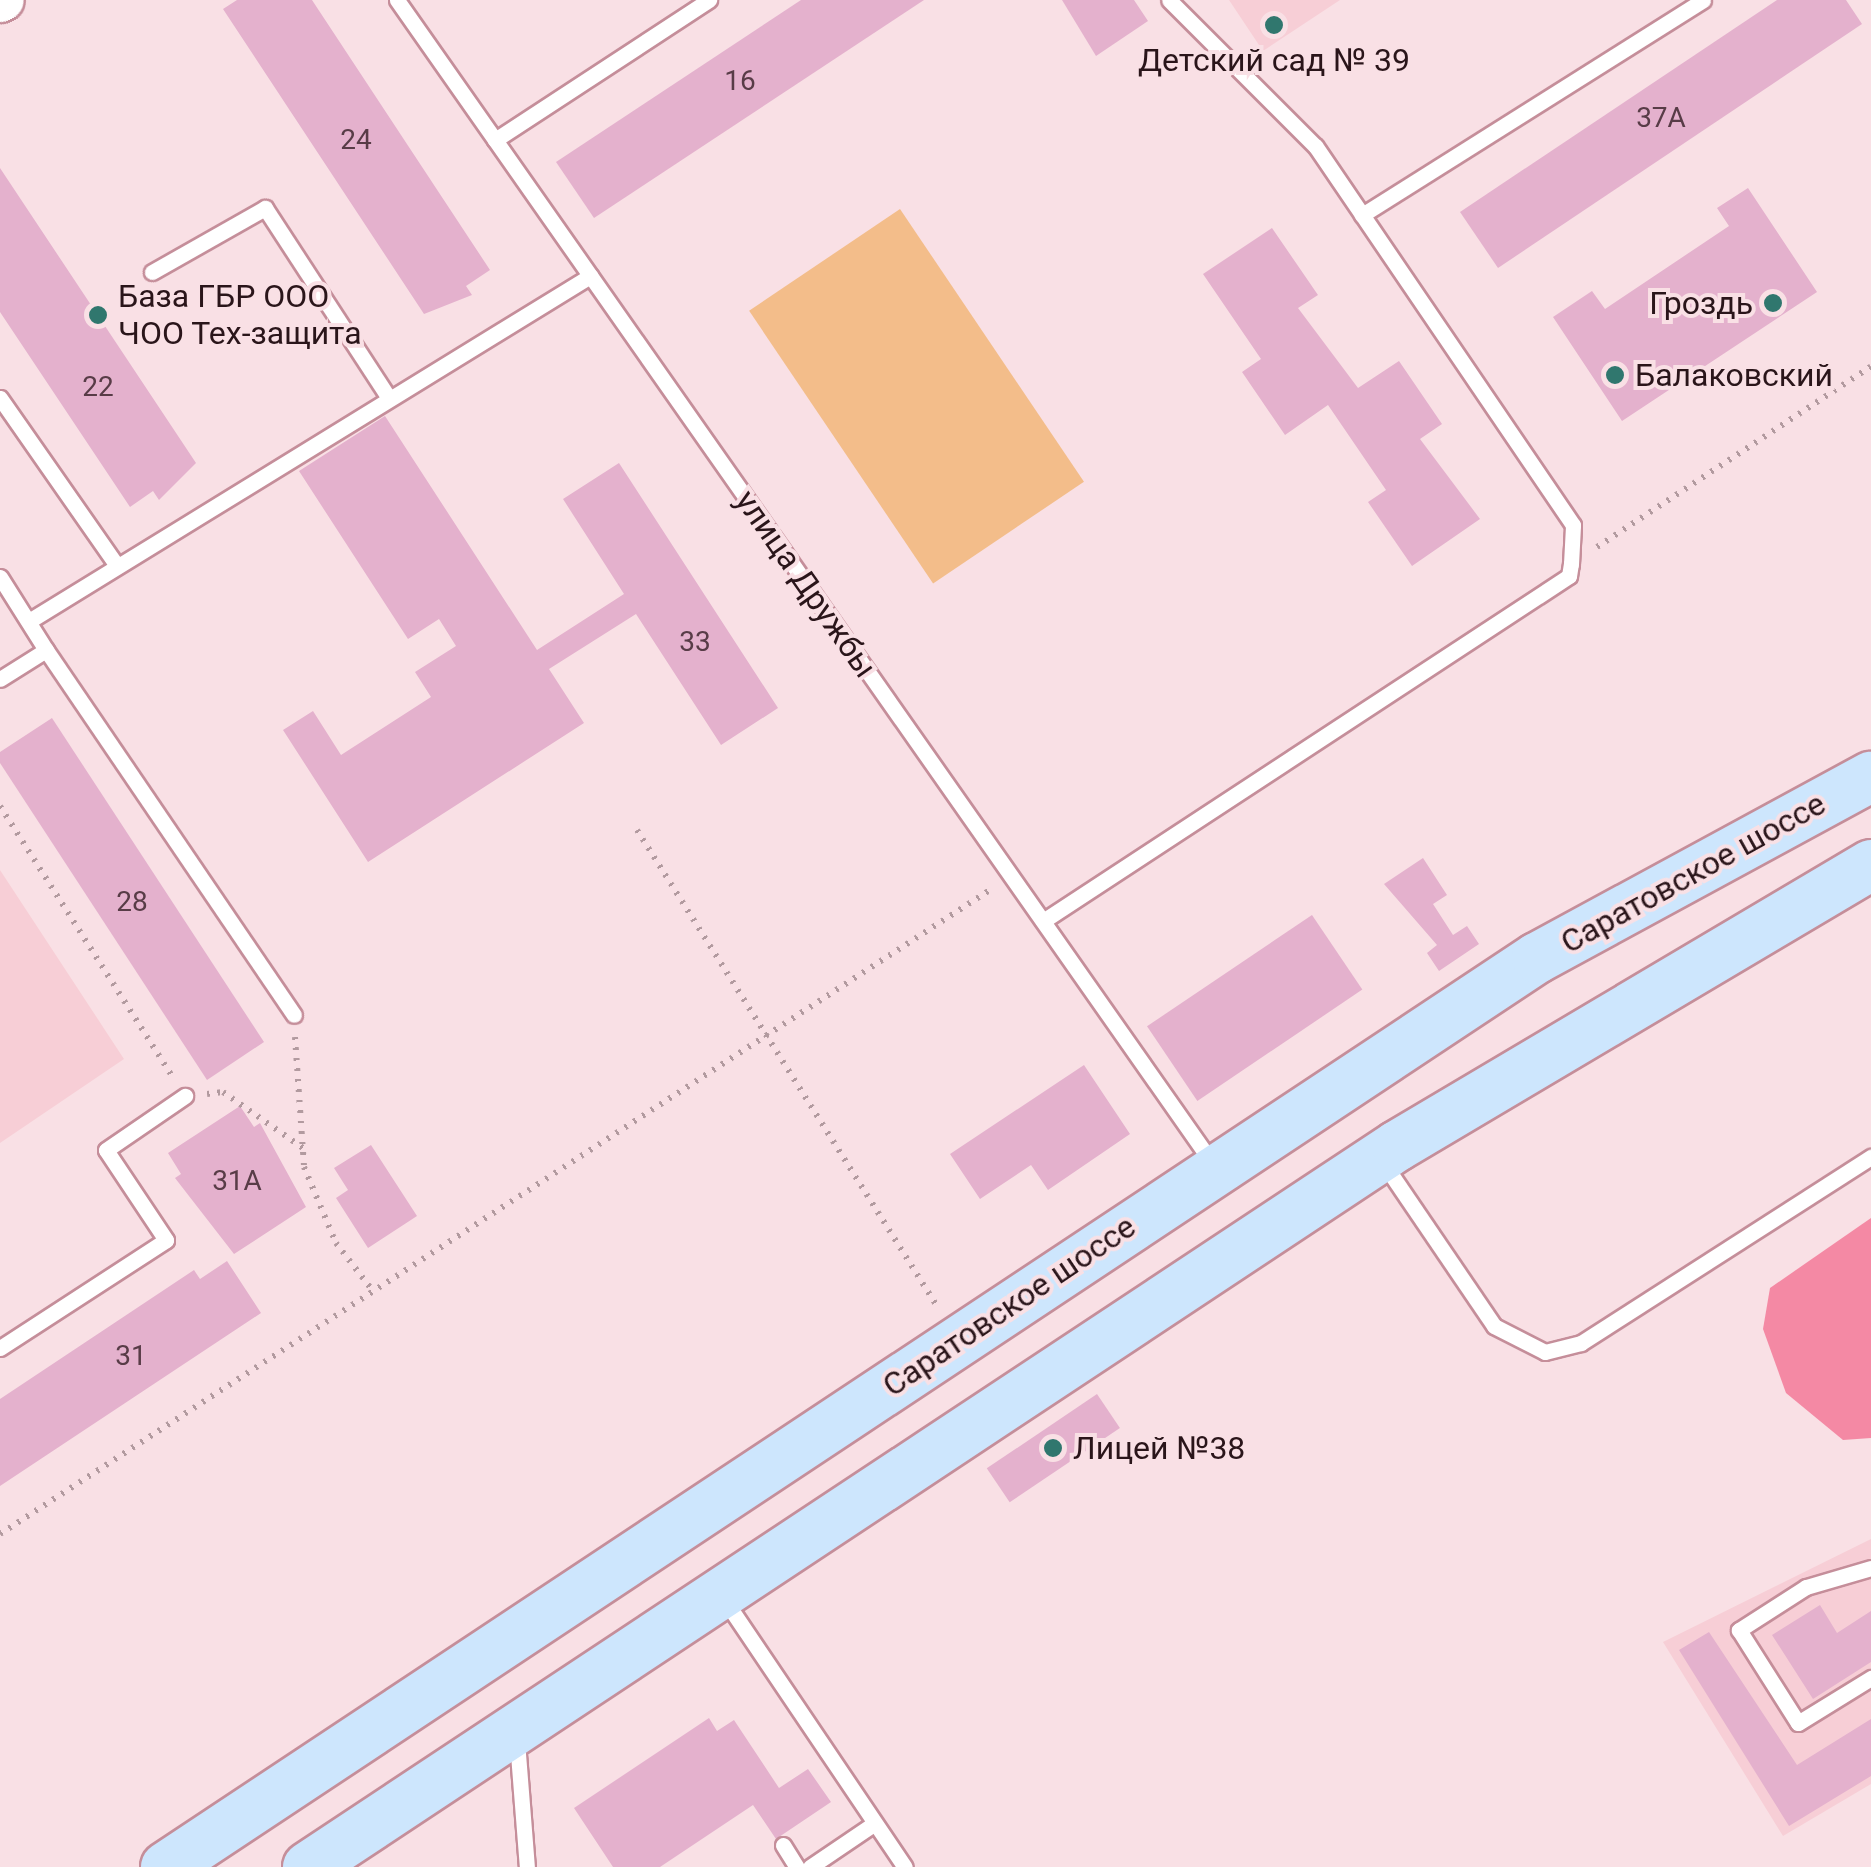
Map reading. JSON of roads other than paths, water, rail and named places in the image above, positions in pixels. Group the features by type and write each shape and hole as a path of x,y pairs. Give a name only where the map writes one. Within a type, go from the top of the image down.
{"main road":[{"name":"Саратовское шоссе","path":"166,1867 1537,958 1871,777"},
{"path":"1790,819 1814,828 1830,858 1799,905"},
{"path":"308,1867 719,1591 1380,1157 1871,865"}],"lane":[{"name":"улица Дружбы","path":"397,0 1216,1168"},
{"path":"495,140 708,0"},
{"path":"1043,921 1568,576 1571,564 1573,526 1315,146 1169,0"},
{"path":"1362,215 1703,0"},
{"path":"152,272 266,208 389,398"},
{"path":"29,621 590,276"},
{"path":"0,398 116,564"},
{"path":"0,577 294,1016"},
{"path":"0,678 46,650"},
{"path":"0,1348 166,1240 106,1150 186,1096"},
{"path":"1380,1157 1494,1326 1544,1352 1581,1343 1871,1157"},
{"path":"1871,1568 1806,1587 1739,1630 1798,1723 1871,1678"},
{"path":"719,1591 905,1867"},
{"path":"516,1727 526,1867"},
{"path":"810,1867 876,1823"},
{"path":"782,1844 797,1867"}],"place":[{"name":"Детский сад № 39","path":"1274,25"},
{"name":"Гроздь","path":"1773,303"},
{"name":"База ГБР ООО ЧОО Тех-защита","path":"98,315"},
{"name":"Балаковский","path":"1615,375"},
{"name":"Лицей №38","path":"1053,1448"}]}
